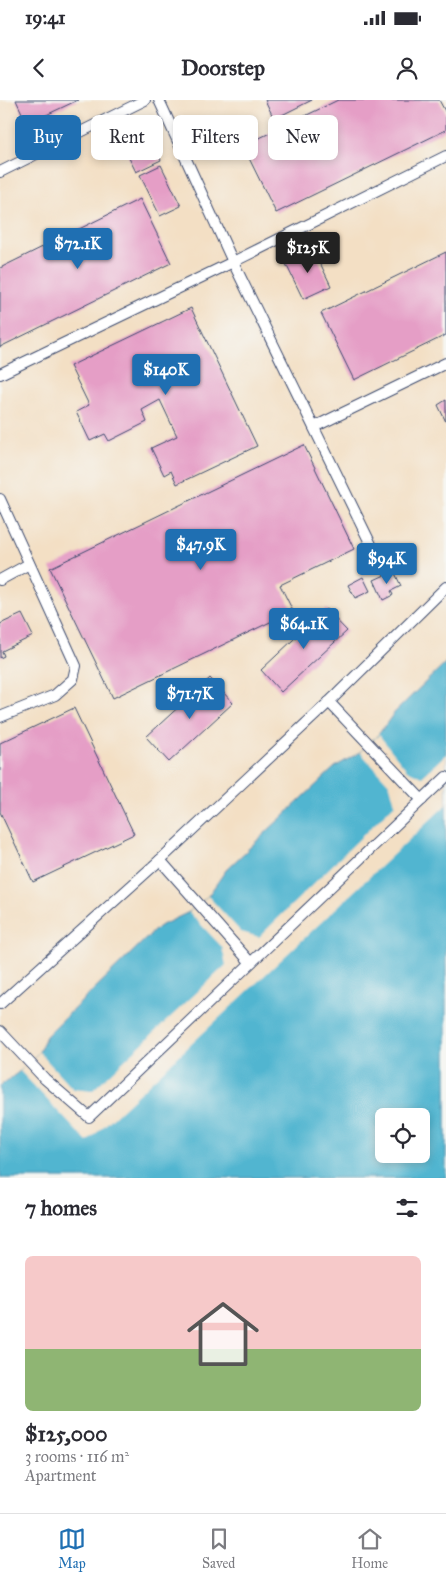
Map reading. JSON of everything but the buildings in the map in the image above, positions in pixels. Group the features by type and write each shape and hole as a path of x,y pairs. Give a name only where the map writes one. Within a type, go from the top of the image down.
{"lane":[{"path":"0,172 145,100"},
{"path":"159,100 233,262 379,561"},
{"path":"0,374 233,262 446,156"},
{"path":"314,427 446,363"},
{"path":"0,498 76,666 73,679 55,695 0,717"},
{"path":"0,580 30,564"},
{"path":"0,1004 160,860 329,702 446,588"},
{"path":"329,702 422,800"},
{"path":"0,1031 45,1079 89,1117 446,777"},
{"path":"160,860 250,962"}],"water":[{"path":"446,662 446,1178 0,1178 0,1086 20,1071 39,1052 46,1036 158,927 189,912 208,896 226,870 335,767 360,752 378,735 394,713"}],"pier":[{"path":"379,735 407,770 422,777 446,754 446,805 87,1142 20,1071 39,1052 73,1089 92,1091 226,965 222,947 189,912 208,896 241,932 259,937 395,804 390,785 360,752"}]}
